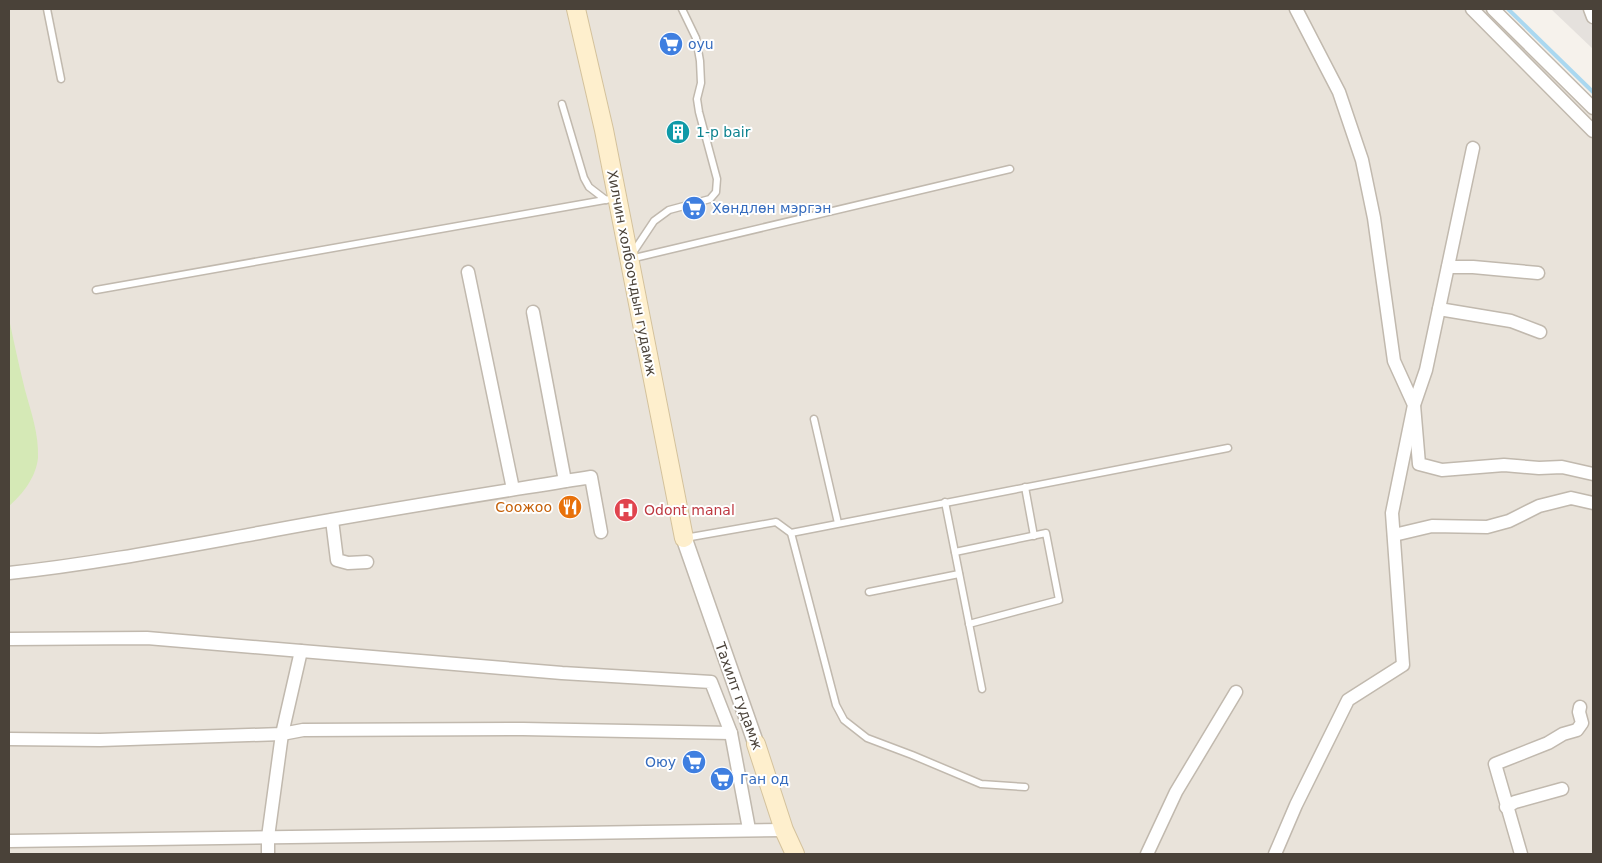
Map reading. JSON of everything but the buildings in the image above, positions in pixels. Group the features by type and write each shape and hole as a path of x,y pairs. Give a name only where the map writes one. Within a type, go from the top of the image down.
{"main road":[{"name":"Хилчин холбоочдын гудамж","path":"576,9 604,130 612,199 629,259 684,538"},
{"name":"Тахилт гудамж","path":"756,744 784,830 795,854"}],"street":[{"path":"1296,9 1339,92 1362,160 1374,218 1394,362 1414,405 1419,464 1442,470 1504,465 1539,468 1562,467 1593,474"},
{"path":"1472,9 1593,131"},
{"path":"1493,9 1593,108"},
{"path":"1590,9 1593,17"},
{"path":"1276,854 1296,805 1348,700 1403,665 1392,513 1414,405 1426,370 1473,148"},
{"path":"1448,267 1538,272"},
{"path":"468,272 513,489"},
{"path":"1439,308 1511,321 1540,332"},
{"path":"533,312 565,481"},
{"path":"9,573 90,563 591,477 601,532"},
{"path":"1394,535 1432,526 1488,527 1509,521 1539,506 1571,498 1593,503"},
{"path":"332,520 337,560 367,562"},
{"name":"Тахилт гудамж","path":"684,538 756,744"},
{"path":"9,639 147,638 562,673 710,682 730,733 749,829"},
{"path":"268,854 268,836 282,734 301,651"},
{"path":"1147,854 1176,792 1236,692"},
{"path":"1521,854 1495,764 1548,743 1563,734 1578,730 1582,723 1579,712 1580,707"},
{"path":"9,739 100,740 282,734 303,730 514,729 730,733"},
{"path":"1506,807 1515,802 1562,789"},
{"path":"9,841 784,830"}],"lane":[{"path":"48,9 61,79"},
{"path":"629,259 641,238 654,221 669,210 710,199 716,192 717,179 697,99 701,84 696,38 682,9"},
{"path":"562,104 584,178 589,187 612,199"},
{"path":"629,259 1010,169"},
{"path":"96,290 612,199"},
{"path":"814,419 838,523"},
{"path":"791,533 1228,448"},
{"path":"1025,487 1034,536"},
{"path":"945,502 982,689"},
{"path":"684,538 776,522 791,533 836,705 844,720 867,738 912,754 982,784 1025,788"},
{"path":"955,552 1046,533 1059,600 969,624"},
{"path":"869,592 959,574"}],"shaded area":[{"path":"9,9 1492,9 1593,110 1593,854 9,854"},
{"path":"1551,9 1593,9 1593,49"}],"green space":[{"path":"9,319 36,432 38,458 35,472 28,485 9,506"}],"waterway":[{"path":"1508,9 1593,92"}],"place":[{"name":"oyu","path":"671,44"},
{"name":"1-p bair","path":"678,132"},
{"name":"Хөндлөн мэргэн","path":"694,208"},
{"name":"Соожоо","path":"570,507"},
{"name":"Odont manal","path":"626,510"},
{"name":"Оюу","path":"694,762"},
{"name":"Ган од","path":"722,779"}]}
